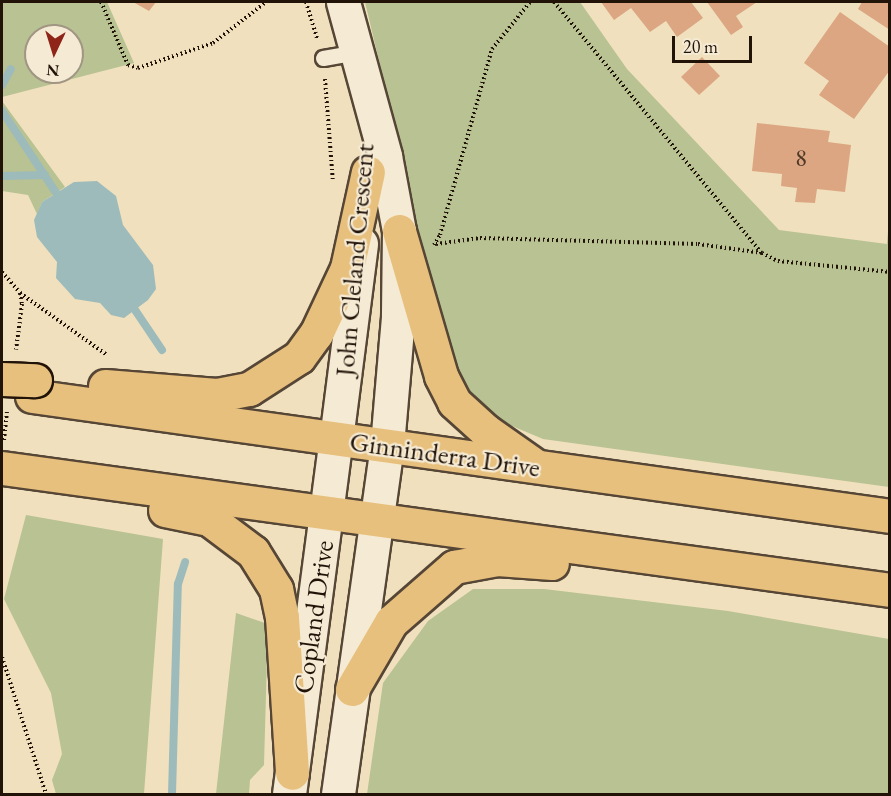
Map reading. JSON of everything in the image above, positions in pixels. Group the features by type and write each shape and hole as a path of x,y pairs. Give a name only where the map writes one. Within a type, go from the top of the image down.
{"main road":[{"path":"2,379 23,389 217,395 249,389 277,374 299,357 316,334 347,268 368,172"},
{"path":"413,244 441,376 454,402 486,431 538,467"},
{"name":"Ginninderra Drive","path":"23,389 336,439 890,516"},
{"path":"11,474 327,512 890,591"},
{"path":"11,474 209,519 253,552 276,589 282,617 291,784"},
{"path":"352,689 391,622 454,567 497,560 583,566 688,562"}],"street":[{"name":"John Cleland Crescent","path":"343,2 385,156 413,244 398,317 387,446"},
{"name":"John Cleland Crescent","path":"336,439 368,172 360,67"},
{"name":"Copland Drive","path":"291,784 336,439"},
{"name":"Copland Drive","path":"338,795 387,446"}],"lane":[{"path":"323,58 360,67"}],"path":[{"path":"101,2 128,65 138,68 213,43 266,2"},
{"path":"306,2 323,58 335,164 333,186"},
{"path":"530,2 492,49 413,244 480,238 698,244 762,253 778,261 890,272"},
{"path":"554,2 762,253"},
{"path":"20,293 113,359"},
{"path":"2,657 46,795"}],"green space":[{"path":"2,2 107,2 134,63 84,76 84,24 24,24 24,84 52,84 2,97"},
{"path":"365,2 580,2 627,69 779,230 887,244 889,218 889,487 543,439 477,411 447,370 432,314 413,204"},
{"path":"2,101 65,187 42,202 37,214 28,195 2,191"},
{"path":"26,515 163,539 144,794 56,794 52,780 62,754 51,693 4,599"},
{"path":"473,589 544,589 728,611 889,639 889,794 367,794 383,683 428,621"},
{"path":"236,613 268,624 264,765 250,780 249,794 216,794"}],"water":[{"path":"97,181 116,196 123,225 153,265 156,289 148,300 124,318 111,315 100,303 75,299 56,278 57,262 37,237 34,220 42,202 74,182"}],"building":[{"path":"133,2 156,2 149,11"},
{"path":"601,2 691,2 703,18 677,37 666,21 650,32 631,8 614,20"},
{"path":"707,2 757,2 736,16 743,27 731,35"},
{"path":"862,2 890,2 890,30 858,9"},
{"path":"840,12 890,47 890,70 854,119 819,95 829,81 804,63"},
{"path":"702,57 720,76 699,95 681,77"},
{"path":"757,123 830,131 828,142 851,145 845,192 817,189 815,203 795,202 797,188 781,186 782,174 752,171"}],"waterway":[{"path":"2,85 11,69"},
{"path":"2,111 61,200"},
{"path":"2,176 45,175"},
{"path":"129,301 162,350"},
{"path":"172,794 178,584 185,562"}]}
